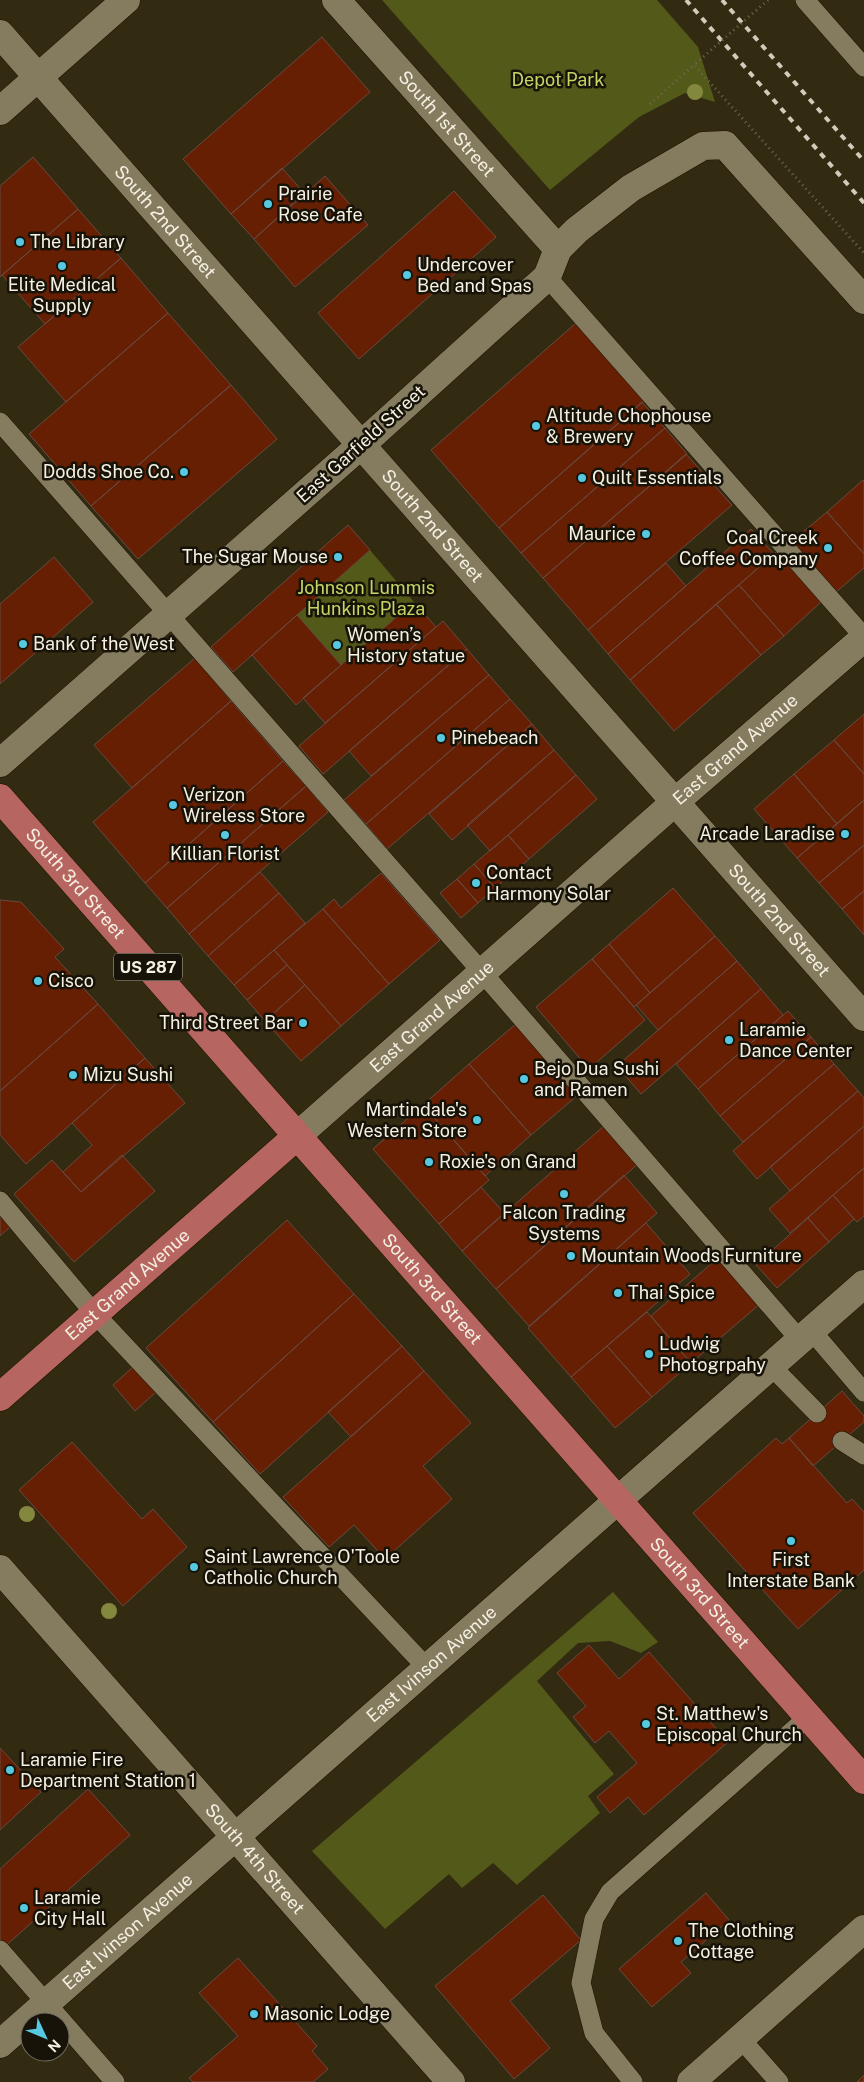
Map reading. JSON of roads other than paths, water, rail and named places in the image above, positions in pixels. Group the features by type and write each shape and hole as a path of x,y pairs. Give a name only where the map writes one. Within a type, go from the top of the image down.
{"main road":[{"name":"South 3rd Street","path":"0,798 864,1780"},
{"name":"East Grand Avenue","path":"0,1397 297,1136"}],"street":[{"path":"0,111 126,0"},
{"name":"South 1st Street","path":"336,0 558,249"},
{"name":"South 2nd Street","path":"0,34 864,1017"},
{"name":"East Garfield Street","path":"0,763 361,445 547,277 558,249 577,230 631,188 702,146 725,145 864,300"},
{"name":"East Grand Avenue","path":"297,1136 482,971 864,638"},
{"name":"East Ivinson Avenue","path":"0,2044 864,1284"},
{"name":"South 4th Street","path":"0,1570 451,2082"},
{"path":"691,2082 864,1929"}],"lane":[{"path":"805,0 864,67"},
{"path":"547,277 864,638"},
{"path":"0,422 482,971 805,1335 864,1392"},
{"path":"0,1201 94,1313 427,1668"},
{"path":"771,1366 817,1413"},
{"path":"842,1441 864,1455"},
{"path":"633,2082 594,2033 581,1983 594,1919 610,1892 808,1717"},
{"path":"0,1950 115,2082"},
{"path":"740,2038 780,2082"}],"railway":[{"path":"686,0 864,203"},
{"path":"722,0 864,161"}],"place":[{"name":"Prairie Rose Cafe","path":"268,204"},
{"name":"The Library","path":"20,242"},
{"name":"Elite Medical Supply","path":"62,266"},
{"name":"Undercover Bed and Spas","path":"407,275"},
{"name":"Altitude Chophouse & Brewery","path":"536,426"},
{"name":"Dodds Shoe Co.","path":"184,472"},
{"name":"Quilt Essentials","path":"582,478"},
{"name":"Maurice","path":"646,534"},
{"name":"Coal Creek Coffee Company","path":"828,548"},
{"name":"The Sugar Mouse","path":"338,557"},
{"name":"Bank of the West","path":"23,644"},
{"name":"Women’s History statue","path":"337,645"},
{"name":"Pinebeach","path":"441,738"},
{"name":"Verizon Wireless Store","path":"173,805"},
{"name":"Arcade Laradise","path":"845,834"},
{"name":"Killian Florist","path":"225,835"},
{"name":"Contact Harmony Solar","path":"476,883"},
{"name":"Cisco","path":"38,981"},
{"name":"Third Street Bar","path":"303,1023"},
{"name":"Laramie Dance Center","path":"729,1040"},
{"name":"Mizu Sushi","path":"73,1075"},
{"name":"Bejo Dua Sushi and Ramen","path":"524,1079"},
{"name":"Martindale's Western Store","path":"477,1120"},
{"name":"Roxie's on Grand","path":"429,1162"},
{"name":"Falcon Trading Systems","path":"564,1194"},
{"name":"Mountain Woods Furniture","path":"571,1256"},
{"name":"Thai Spice","path":"618,1293"},
{"name":"Ludwig Photogrpahy","path":"649,1354"},
{"name":"First Interstate Bank","path":"791,1541"},
{"name":"Saint Lawrence O'Toole Catholic Church","path":"194,1567"},
{"name":"St. Matthew's Episcopal Church","path":"646,1724"},
{"name":"Laramie Fire Department Station 1","path":"10,1770"},
{"name":"Laramie City Hall","path":"24,1908"},
{"name":"The Clothing Cottage","path":"678,1941"},
{"name":"Masonic Lodge","path":"254,2014"}],"park label":[{"name":"Depot Park","path":"558,80"},
{"name":"Johnson Lummis Hunkins Plaza","path":"366,598"}]}
